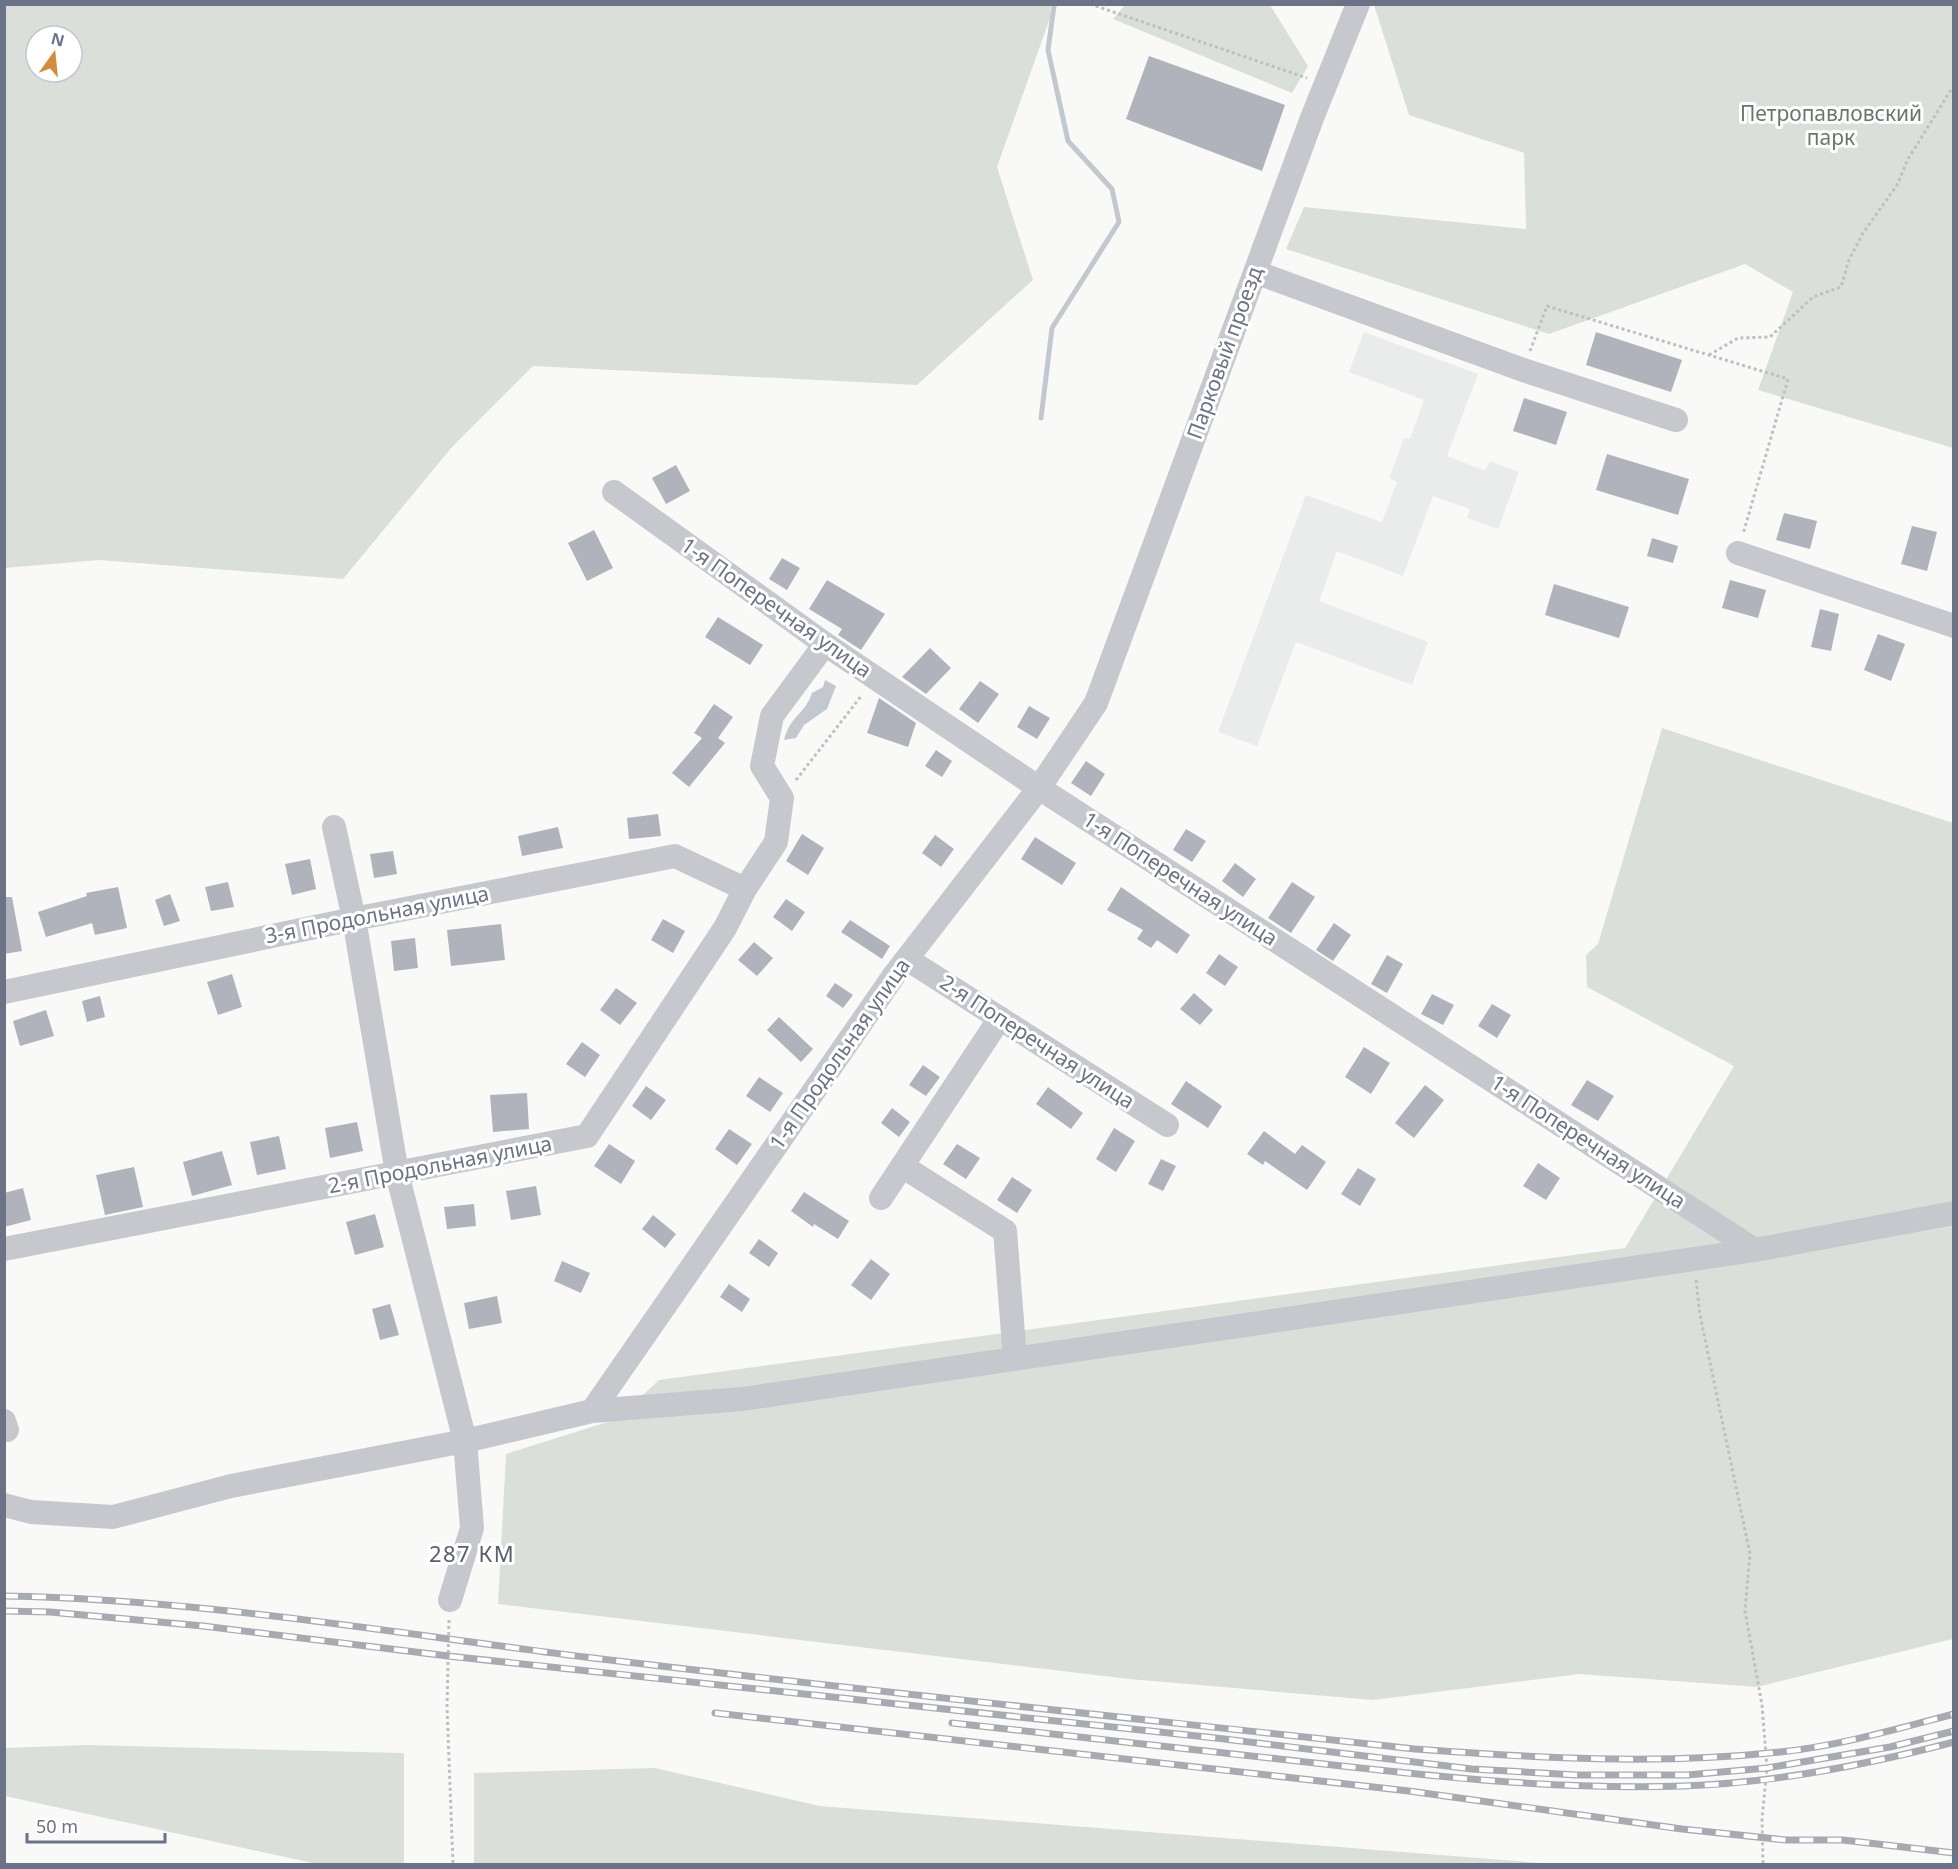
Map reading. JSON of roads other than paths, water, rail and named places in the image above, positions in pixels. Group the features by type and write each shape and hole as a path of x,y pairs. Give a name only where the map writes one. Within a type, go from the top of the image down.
{"street":[{"name":"Парковый проезд","path":"1096,703 1255,272 1358,4"},
{"path":"1255,272 1523,370 1676,420"},
{"name":"1-я Поперечная улица","path":"615,492 825,644 1039,788 1755,1250"},
{"path":"1738,553 1953,626"},
{"name":"2-я Продольная улица","path":"4,1249 587,1136 725,928 745,889 776,842 782,798 762,766 772,716 825,644"},
{"name":"1-я Продольная улица","path":"592,1411 907,959 1039,788 1096,703"},
{"path":"334,827 354,919 398,1173 465,1441 472,1528 450,1600"},
{"name":"3-я Продольная улица","path":"4,992 354,919 675,856 745,889"},
{"name":"2-я Поперечная улица","path":"907,959 1167,1125"},
{"path":"881,1198 1000,1018"},
{"path":"902,1166 1005,1231 1015,1359"},
{"path":"4,1505 32,1512 113,1517 231,1486 465,1441 592,1411 742,1399 1755,1250 1953,1213"}],"waterway":[{"path":"1041,418 1052,328 1119,222 1112,189 1068,141 1048,50 1054,6"}],"railway":[{"path":"4,1596 78,1599 225,1611 798,1682 1415,1749 1506,1755 1643,1759 1780,1752 1846,1741 1954,1714"},
{"path":"4,1611 50,1612 203,1626 448,1656 1216,1738 1472,1769 1576,1775 1687,1775 1767,1768 1890,1747 1954,1731"},
{"path":"715,1713 1409,1791 1682,1829 1786,1840 1843,1840 1954,1853"},
{"path":"952,1723 1407,1773 1545,1784 1638,1787 1718,1784 1786,1777 1854,1765 1954,1742"}],"district":[{"name":"287 КМ","path":"472,1554"}],"park label":[{"name":"Петропавловский парк","path":"1831,126"}]}
